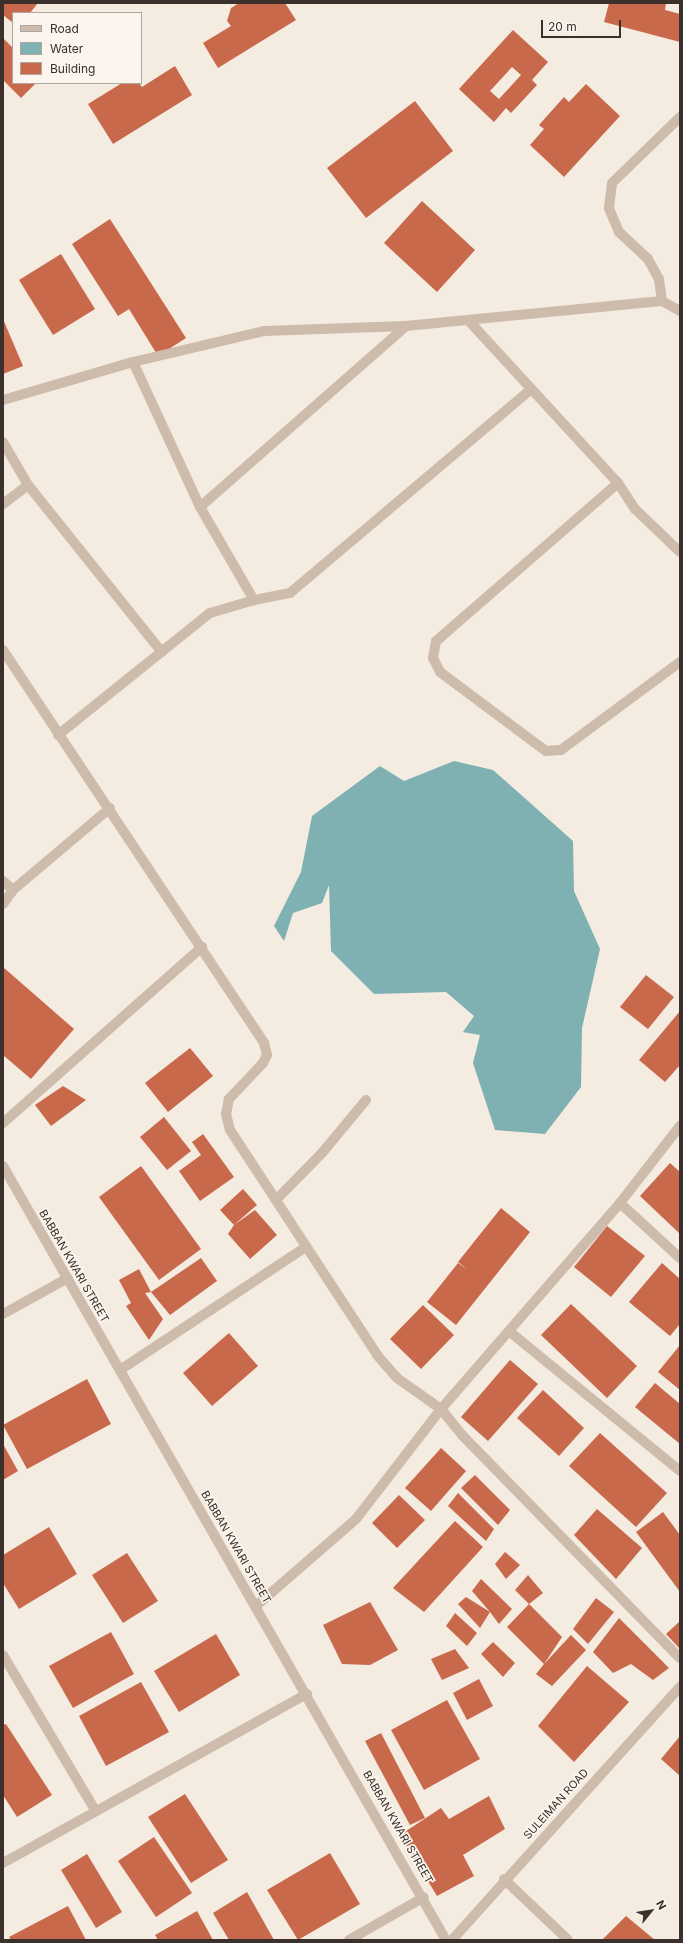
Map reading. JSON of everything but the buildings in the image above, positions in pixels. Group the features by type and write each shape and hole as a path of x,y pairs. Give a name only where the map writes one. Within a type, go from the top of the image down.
{"street":[{"path":"662,301 659,279 648,259 619,232 608,208 612,183 680,117"},
{"path":"3,400 133,362 264,331 406,326 662,301 680,311"},
{"path":"468,320 618,483 635,509 680,552"},
{"path":"200,507 406,326"},
{"path":"133,362 200,507 254,600"},
{"path":"58,735 210,613 254,600 290,593 531,389"},
{"path":"3,442 28,485 162,652"},
{"path":"618,483 436,641 433,658 440,672 546,751 561,750 680,662"},
{"path":"3,504 28,485"},
{"path":"4,656 110,808 264,1043 267,1054 262,1063 229,1099 226,1114 230,1130 377,1355 397,1378 441,1409 463,1436 680,1658"},
{"path":"3,904 13,890 110,808"},
{"path":"3,881 13,890"},
{"path":"3,1123 202,947"},
{"path":"276,1200 322,1153 366,1100"},
{"path":"256,1606 356,1519 441,1409 620,1203 680,1126"},
{"name":"BABBAN KWARI STREET","path":"3,1166 424,1897 446,1940"},
{"path":"620,1203 680,1258"},
{"path":"120,1370 306,1247"},
{"path":"3,1314 68,1278"},
{"path":"509,1331 680,1470"},
{"path":"3,1655 95,1810"},
{"name":"SULEIMAN ROAD","path":"452,1940 504,1879 680,1686"},
{"path":"3,1863 95,1810 307,1694"},
{"path":"504,1879 568,1940"},
{"path":"349,1940 424,1897"}],"water":[{"path":"454,761 493,770 573,841 574,891 600,949 582,1028 581,1087 545,1134 495,1130 473,1063 480,1035 463,1032 474,1016 446,992 374,994 331,951 329,885 322,903 293,913 284,941 274,926 301,872 312,816 380,766 404,781"}]}
